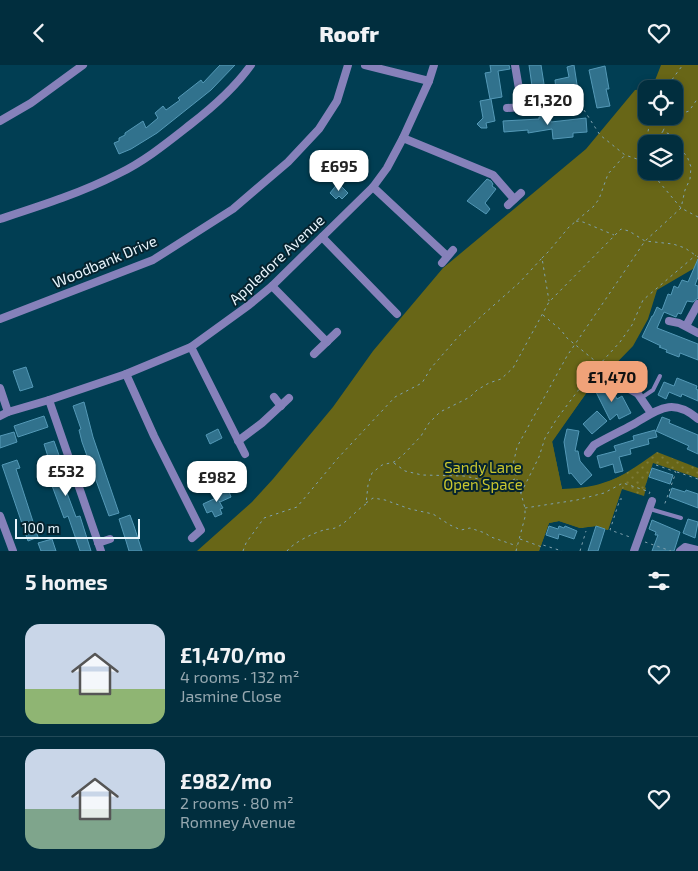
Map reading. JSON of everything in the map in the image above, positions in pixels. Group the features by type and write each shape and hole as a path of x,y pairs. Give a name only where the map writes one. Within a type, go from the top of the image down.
{"street":[{"path":"0,121 30,103 83,65"},
{"path":"0,219 56,201 119,174 157,151 215,105 251,65"},
{"name":"Woodbank Drive","path":"0,319 153,260 233,209 288,162 319,129 337,101 348,65"},
{"path":"365,65 429,81"},
{"name":"Appledore Avenue","path":"0,416 8,411 49,400 126,374 191,347 229,321 272,286 373,187 388,168 403,138 429,81 434,65"},
{"path":"515,65 522,107"},
{"path":"507,108 578,104"},
{"path":"403,138 493,175 511,202 521,193"},
{"path":"373,187 447,256"},
{"path":"322,237 397,314"},
{"path":"272,286 327,342"},
{"path":"686,326 698,304"},
{"path":"669,321 686,326 698,333"},
{"path":"314,354 337,332"},
{"path":"191,347 245,454"},
{"path":"126,374 154,437 201,530 192,538"},
{"path":"0,388 8,411"},
{"path":"640,396 650,413"},
{"path":"274,397 281,406"},
{"path":"238,441 262,423 289,398"},
{"path":"49,400 99,547 110,539"},
{"path":"588,453 594,445 650,413 664,408 676,407 686,410 698,419"},
{"path":"587,439 594,445"},
{"path":"634,551 650,505"},
{"path":"0,517 12,551"},
{"path":"680,551 685,547 698,550"}],"lane":[{"path":"623,388 640,396 653,390 660,376"},
{"path":"650,505 661,513 682,518"}],"path":[{"path":"671,80 682,65"},
{"path":"661,135 669,118 690,111 698,98"},
{"path":"578,104 600,135 625,155 638,159"},
{"path":"663,131 669,135"},
{"path":"516,551 525,517 525,508 513,465 517,447 567,355 645,241 681,208 685,190 690,179 691,167 687,156 683,152"},
{"path":"243,551 246,543 264,518 297,507 395,397 422,383 431,368 458,337 520,282 550,251 568,227 594,206 599,199 608,174 625,155"},
{"path":"658,180 681,208 698,217"},
{"path":"576,221 614,235"},
{"path":"366,504 368,485 372,473 382,465 394,462 421,437 429,423 440,412 470,397 477,390 501,379 513,368 549,302 622,229 645,241 672,244 697,256 643,300 632,325 620,342 600,363 556,419 545,438 539,457 520,494"},
{"path":"542,258 549,302"},
{"path":"542,315 561,330 567,338 610,372"},
{"path":"394,462 405,471 422,475 464,476 504,484 516,479"},
{"path":"656,465 698,479"},
{"path":"661,513 676,472"},
{"path":"525,508 578,500 604,493 624,483 645,490"},
{"path":"287,551 298,541 323,530 336,528 373,499 398,503 410,509 433,514 461,530 470,528 517,546"},
{"path":"622,499 620,499 610,530 632,538"},
{"path":"580,551 586,531"},
{"path":"519,539 542,547 543,545 562,551"},
{"path":"647,543 671,551"},
{"path":"540,551 542,547"}],"green space":[{"name":"Sandy Lane Open Space","path":"661,65 698,65 698,266 657,290 648,319 633,346 587,392 552,442 562,489 595,485 627,473 608,530 596,526 580,528 559,521 549,523 539,551 197,551 252,502 273,479 333,407 373,351 443,268 586,149 635,90 638,90 638,125 683,125 683,80 655,80"},
{"path":"598,382 587,392 552,441 562,489 587,488 608,482 657,452 698,468 698,478 653,463 644,496 622,489 608,530 596,526 580,528 559,521 549,523 539,551 517,551 559,503 519,445"}],"building":[{"path":"220,65 235,65 211,90 157,133 119,154 114,143 119,141 119,138 143,121 146,128 158,118 155,113 163,106 166,110 180,100 178,98 201,80 203,83"},
{"path":"490,65 509,65 510,69 498,71 502,97 490,99 485,73 491,72"},
{"path":"529,65 541,65 544,84 532,86"},
{"path":"574,65 578,91 572,92 571,89 556,91 555,80 569,77 567,67"},
{"path":"605,66 609,89 606,89 610,106 597,108 589,70"},
{"path":"491,99 495,121 486,123 487,128 481,128 477,124 483,118 480,101"},
{"path":"550,115 551,122 586,118 587,132 573,133 573,137 553,139 552,129 528,133 528,130 504,132 503,121 539,119 539,117"},
{"path":"487,179 491,181 492,186 496,189 485,203 490,209 486,214 467,201"},
{"path":"338,183 348,193 342,199 339,196 336,199 330,193"},
{"path":"698,259 698,277 695,285 698,286 698,298 693,302 687,301 681,314 678,313 676,317 664,312 657,328 698,344 698,360 680,353 679,357 666,352 667,350 659,347 661,346 642,337 657,307 662,310 668,294 671,295 674,286 678,288 682,280 688,282"},
{"path":"26,367 33,387 20,391 13,371"},
{"path":"628,369 646,375 635,386 628,379 625,383 620,378"},
{"path":"677,378 697,386 698,401 682,394 681,397 669,392 666,399 658,395 664,382 674,386"},
{"path":"609,383 617,399 622,396 631,413 619,419 617,414 610,420 595,390"},
{"path":"84,402 93,437 119,513 109,516 82,442 79,430 81,429 73,406"},
{"path":"597,411 607,421 592,434 583,424"},
{"path":"44,416 48,427 18,437 14,426"},
{"path":"662,417 670,420 669,423 698,435 698,454 687,449 689,446 656,431"},
{"path":"218,429 222,438 210,444 206,435"},
{"path":"567,429 579,431 575,451 578,451 580,461 592,475 581,485 571,473 569,474 564,442"},
{"path":"655,430 657,437 648,439 649,444 630,449 631,454 619,457 623,471 615,473 613,464 600,468 597,456 616,451 614,446 634,440 633,436"},
{"path":"14,432 17,442 0,448 0,436"},
{"path":"54,441 66,475 61,477 76,517 80,516 91,551 80,551 68,516 64,518 51,483 56,482 44,444"},
{"path":"17,460 20,468 16,469 38,537 28,541 2,465"},
{"path":"652,468 673,475 670,484 649,477"},
{"path":"672,488 698,494 698,508 669,497"},
{"path":"228,489 231,497 219,501 223,508 220,509 222,514 215,517 212,511 207,513 203,504 218,497 216,495"},
{"path":"130,515 142,551 129,551 119,519"},
{"path":"688,519 698,522 695,538 683,533"},
{"path":"652,520 680,532 674,551 652,551 658,535 655,535 656,532 649,529"},
{"path":"549,526 558,529 559,526 564,528 565,526 577,531 574,539 559,534 558,539 546,535"},
{"path":"596,526 605,529 598,551 588,551"},
{"path":"52,539 56,551 41,551 38,543"}]}
